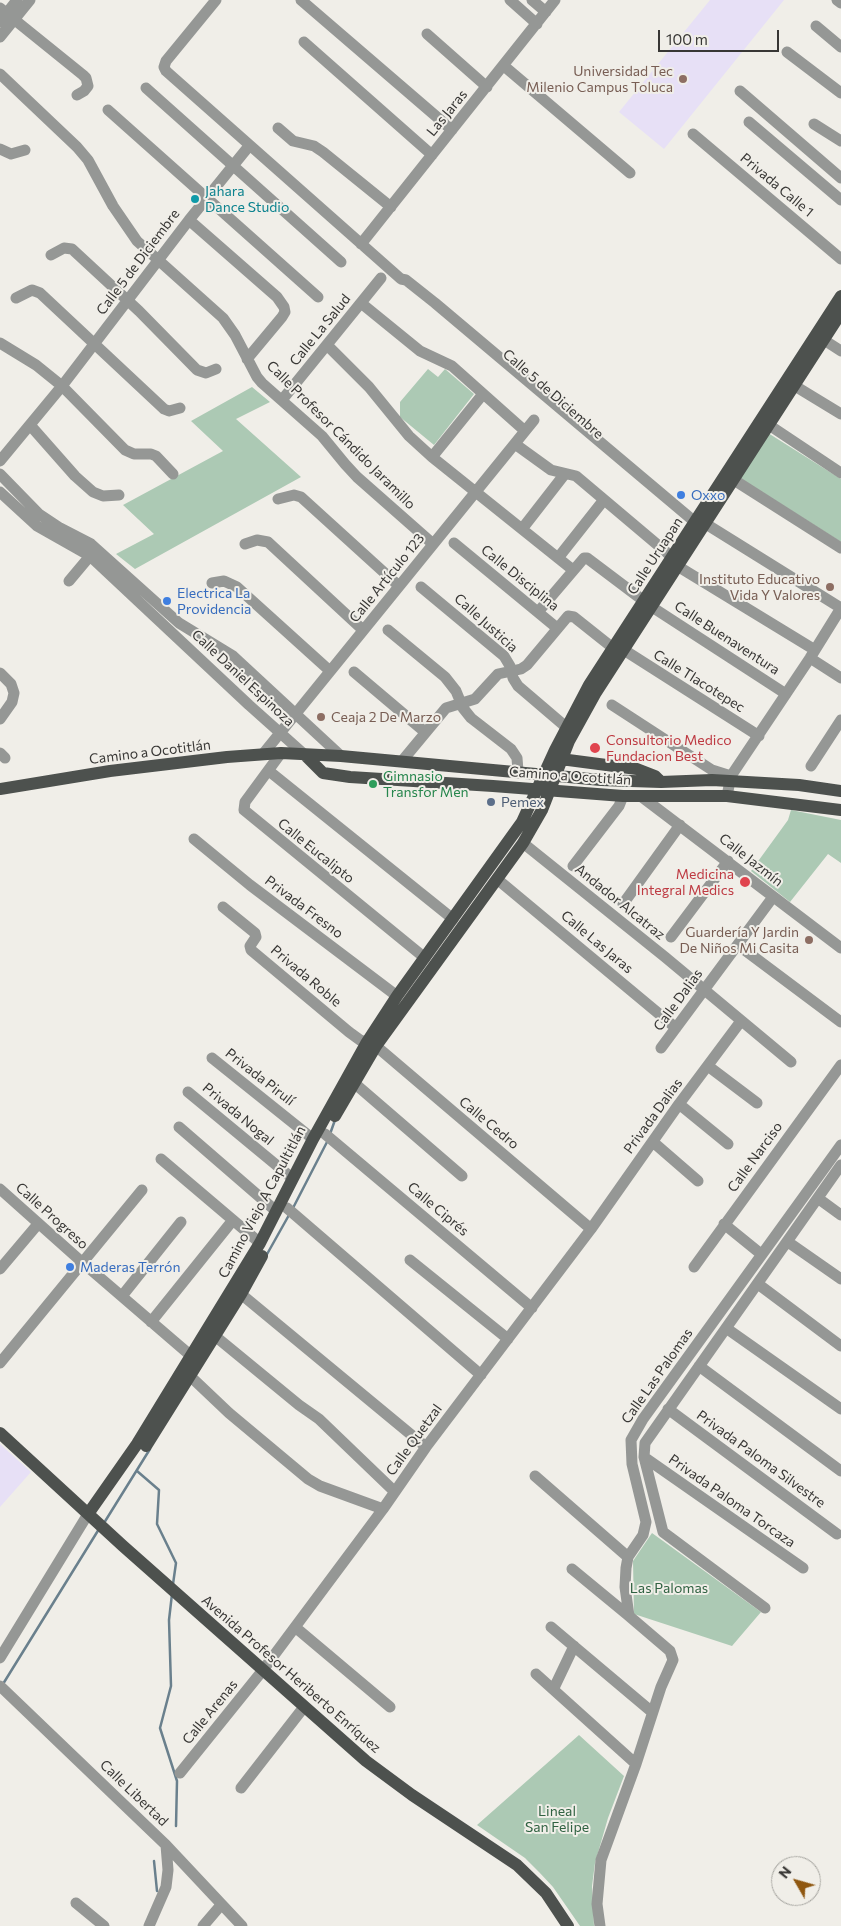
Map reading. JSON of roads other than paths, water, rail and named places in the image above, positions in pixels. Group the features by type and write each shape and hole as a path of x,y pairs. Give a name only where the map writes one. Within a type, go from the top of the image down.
{"main road":[{"name":"Calle Uruapan","path":"544,790 566,727 676,562 697,525 841,296"},
{"name":"Calle Uruapan","path":"697,525 734,480 841,314"},
{"name":"Calle Uruapan","path":"556,758 575,728 618,649"},
{"name":"Camino a Ocotitlán","path":"0,789 110,771 263,754 281,754 341,756 549,776 661,782 731,778 841,791"},
{"name":"Camino a Ocotitlán","path":"304,755 319,770 326,774 623,796 727,796 841,810"},
{"path":"556,758 637,769 655,776 661,782"},
{"name":"Camino Viejo A Capultitlán","path":"91,1517 123,1481 190,1376 195,1359 215,1336 240,1294 319,1136 372,1044 522,843 539,816 544,790"},
{"name":"Camino Viejo A Capultitlán","path":"91,1517 137,1444 195,1359 260,1243 281,1210 292,1178 353,1082 397,996 454,919 544,790"},
{"name":"Avenida Profesor Heriberto Enríquez","path":"0,1433 91,1517 366,1761 412,1796 517,1864 546,1893 568,1926"}],"street":[{"path":"0,37 5,16 17,0"},
{"path":"5,16 30,0"},
{"path":"216,0 166,61 164,67 166,71 249,146"},
{"path":"301,0 452,130"},
{"path":"510,0 537,24"},
{"path":"532,0 546,12"},
{"name":"Las Jaras","path":"361,244 555,0"},
{"path":"837,0 841,3"},
{"path":"5,16 84,75 88,86 87,89 77,95"},
{"path":"816,26 841,47"},
{"path":"427,34 487,87"},
{"path":"304,42 432,155"},
{"path":"788,52 841,93"},
{"path":"504,66 630,173"},
{"name":"Calle Profesor Cándido Jaramillo","path":"0,74 78,148 88,160 126,226 137,240 223,318 235,335 262,383 322,436 357,477 433,544"},
{"path":"146,88 341,262"},
{"path":"740,91 841,178"},
{"path":"108,110 318,297"},
{"path":"749,122 841,200"},
{"path":"814,124 841,141"},
{"path":"278,128 293,141 314,146 324,152 391,207"},
{"name":"Privada Calle 1","path":"693,134 841,259"},
{"name":"Calle 5 de Diciembre","path":"0,461 62,386 189,220 249,146 401,279 406,280 435,303 697,525 841,608"},
{"path":"0,149 11,154 25,150"},
{"path":"189,220 277,297 285,309 282,317 247,359"},
{"path":"51,255 64,248 72,249 128,300 197,370 206,373 216,369"},
{"name":"Calle La Salud","path":"282,400 381,278"},
{"path":"16,298 29,291 36,291 164,408 169,410 180,408"},
{"path":"361,303 420,351 447,363 526,431"},
{"path":"824,340 841,351"},
{"path":"0,343 36,365 62,386 125,450 134,454 151,454 156,456 173,474"},
{"path":"327,345 369,387 409,436 432,457 573,570 538,612"},
{"path":"795,386 841,414"},
{"path":"432,457 483,394"},
{"name":"Calle Artículo 123","path":"263,754 534,420"},
{"path":"30,425 75,476 93,492 103,496 119,495"},
{"path":"770,426 841,473"},
{"path":"515,444 546,467 564,474 576,476 676,562 812,654 841,678"},
{"name":"Calle Daniel Espinoza","path":"0,474 40,514 93,552 179,623 233,656 341,756"},
{"path":"522,529 564,474"},
{"path":"734,480 841,548"},
{"name":"Calle Daniel Espinoza","path":"0,492 37,526 93,552 304,755"},
{"path":"278,499 294,495 301,497 399,586"},
{"path":"558,558 604,501"},
{"path":"245,544 257,540 268,542 363,630"},
{"name":"Calle Disciplina","path":"454,543 558,628 565,618 572,616 618,649"},
{"path":"69,581 93,552"},
{"name":"Calle Buenaventura","path":"573,570 581,559 587,558 648,604 786,694"},
{"path":"212,583 224,581 238,587 330,671"},
{"name":"Calle Justicia","path":"422,587 504,656 518,686 566,727"},
{"path":"727,796 731,778 841,608"},
{"path":"402,762 446,708 478,696 498,674 521,669 534,659 558,628"},
{"path":"388,630 445,677 456,691 471,718 516,755 518,772"},
{"name":"Calle Tlacotepec","path":"618,649 759,736"},
{"path":"0,672 11,684 14,698 0,718"},
{"path":"354,672 425,732"},
{"path":"612,705 712,770 731,778"},
{"path":"811,766 841,720"},
{"name":"Calle Eucalipto","path":"281,754 244,802 244,810 425,958"},
{"path":"269,771 454,919"},
{"path":"573,866 619,806 623,796"},
{"name":"Calle Jazmín","path":"642,797 841,948"},
{"path":"623,904 680,825"},
{"name":"Privada Fresno","path":"194,838 250,885 397,996"},
{"name":"Andador Alcatraz","path":"522,843 791,1062"},
{"path":"671,937 728,861"},
{"name":"Calle Las Jaras","path":"497,879 676,1028"},
{"name":"Calle Dalias","path":"661,1048 773,897"},
{"name":"Privada Roble","path":"223,907 255,933 256,937 250,946 251,950 349,1032 372,1044"},
{"path":"738,945 841,1022"},
{"name":"Privada Dalias","path":"591,1229 679,1104 741,1021"},
{"name":"Calle Cedro","path":"372,1044 591,1229"},
{"name":"Privada Pirulí","path":"212,1058 319,1136"},
{"name":"Calle Narciso","path":"694,1267 841,1065"},
{"path":"708,1066 757,1103"},
{"path":"353,1082 462,1176"},
{"name":"Privada Nogal","path":"188,1092 292,1178"},
{"path":"679,1104 728,1144"},
{"path":"179,1127 481,1375"},
{"name":"Calle Ciprés","path":"319,1136 532,1308"},
{"path":"653,1142 698,1181"},
{"name":"Calle Las Palomas","path":"629,1616 625,1587 628,1557 642,1535 646,1522 630,1458 631,1440 643,1419 841,1145"},
{"path":"161,1159 260,1243"},
{"name":"Calle Las Palomas","path":"765,1608 668,1537 661,1528 644,1457 646,1440 819,1199 841,1165"},
{"name":"Calle Progreso","path":"0,1189 195,1359"},
{"path":"0,1363 142,1190"},
{"path":"819,1199 841,1215"},
{"path":"151,1322 233,1220"},
{"path":"122,1296 181,1222"},
{"path":"0,1269 38,1224"},
{"path":"724,1224 761,1254"},
{"name":"Calle Quetzal","path":"263,1670 382,1510 426,1447 591,1229"},
{"path":"788,1242 841,1279"},
{"path":"410,1260 508,1339"},
{"path":"758,1284 841,1346"},
{"path":"240,1294 426,1447"},
{"path":"726,1328 841,1409"},
{"path":"215,1336 299,1405 319,1419 395,1492"},
{"path":"699,1366 841,1471"},
{"path":"190,1376 229,1413 308,1479 320,1486 382,1510"},
{"name":"Privada Paloma Silvestre","path":"668,1409 837,1534"},
{"name":"Privada Paloma Torcaza","path":"644,1457 802,1568"},
{"path":"535,1476 628,1557"},
{"name":"Camino Viejo A Capultitlán","path":"0,1658 91,1517"},
{"path":"572,1569 629,1616 673,1656 601,1860 597,1904 600,1926"},
{"path":"295,1627 390,1707"},
{"path":"551,1627 652,1712"},
{"path":"554,1688 574,1646"},
{"name":"Calle Arenas","path":"180,1773 263,1670"},
{"path":"536,1674 554,1688 636,1764"},
{"name":"Calle Libertad","path":"0,1686 166,1845 242,1926"},
{"path":"242,1788 304,1707"},
{"path":"149,1926 166,1887 168,1870 166,1845"},
{"path":"76,1903 104,1926"},
{"path":"203,1926 221,1905"}],"waterway":[{"path":"330,1134 335,1120"},
{"path":"293,1208 327,1142"},
{"path":"266,1256 289,1215"},
{"path":"104,1523 150,1449"},
{"path":"137,1471 159,1490 157,1524 176,1563 173,1584"},
{"path":"3,1684 99,1529"},
{"path":"172,1594 169,1620 171,1686 160,1728 177,1781 176,1826"},
{"path":"154,1861 157,1891"}],"place":[{"name":"Universidad Tec Milenio Campus Toluca","path":"683,79"},
{"name":"Jahara Dance Studio","path":"195,199"},
{"name":"Oxxo","path":"681,495"},
{"name":"Instituto Educativo Vida Y Valores","path":"830,587"},
{"name":"Electrica La Providencia","path":"167,601"},
{"name":"Ceaja 2 De Marzo","path":"321,717"},
{"name":"Consultorio Medico Fundacion Best","path":"595,748"},
{"name":"Gimnasio Transfor Men","path":"373,784"},
{"name":"Pemex","path":"491,802"},
{"name":"Medicina Integral Medics","path":"745,882"},
{"name":"Guardería Y Jardin De Niños Mi Casita","path":"809,940"},
{"name":"Maderas Terrón","path":"70,1267"}],"park label":[{"name":"Las Palomas","path":"669,1588"},
{"name":"Lineal San Felipe","path":"557,1819"}]}
